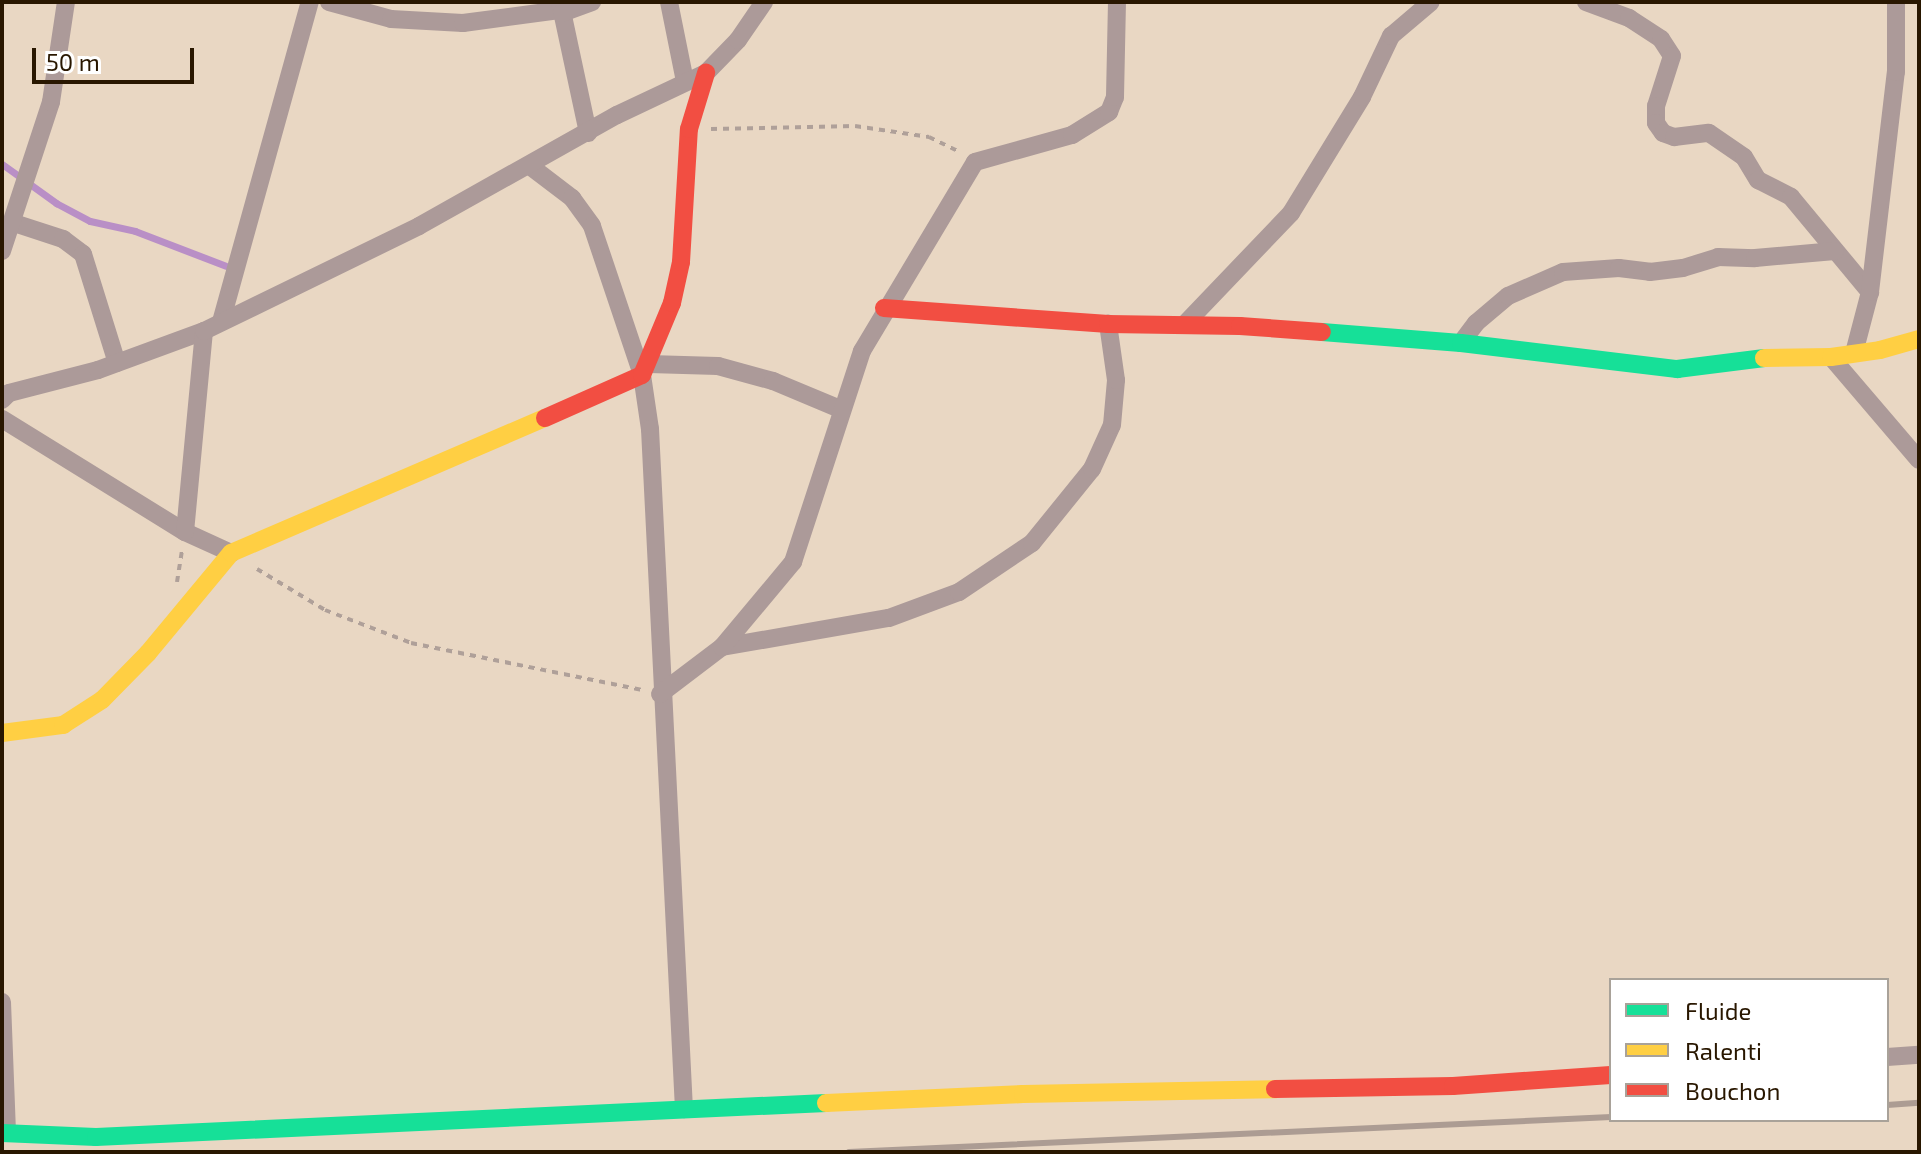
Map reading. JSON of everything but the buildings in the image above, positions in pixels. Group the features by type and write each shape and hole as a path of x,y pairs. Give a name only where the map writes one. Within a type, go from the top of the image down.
{"street":[{"path":"2,251 14,223 51,102 66,2"},
{"path":"185,532 213,326 310,2"},
{"path":"329,2 391,19 463,23 592,2"},
{"path":"669,2 685,81"},
{"path":"660,694 722,647 793,562 812,512 840,409 862,351 884,308 975,162 1072,135 1109,112 1115,97 1117,2"},
{"path":"1184,325 1291,213 1362,97 1391,36 1431,2"},
{"path":"1586,2 1629,18 1661,39 1672,56 1656,106 1656,123 1663,133 1674,137 1709,133 1730,146 1744,157 1758,180 1791,197 1870,292"},
{"path":"1854,353 1870,292 1896,72 1896,2"},
{"path":"4,394 117,363 213,326 419,226 685,81 706,73 738,40 762,3"},
{"path":"561,8 588,133"},
{"path":"645,369 672,303 681,262 689,129 706,73"},
{"path":"530,166 572,198 592,226 645,369 660,694 670,781 684,1109"},
{"path":"14,223 63,239 83,254 117,363"},
{"path":"1461,343 1476,323 1508,296 1563,272 1619,268 1650,272 1683,268 1718,257 1755,258 1835,251"},
{"path":"884,308 1108,324 1240,326 1461,343 1677,369 1787,355 1831,357 1880,350 1919,339"},
{"path":"722,647 889,618 959,592 1032,543 1092,469 1112,425 1116,380 1108,324"},
{"path":"1831,357 1919,460"},
{"path":"2,733 63,725 102,700 148,653 231,553 411,478 645,369 718,366 773,381 840,409"},
{"path":"2,419 185,532 231,553"},
{"path":"2,1002 4,1133 96,1137 1023,1094 1453,1086 1609,1075"},
{"path":"1889,1057 1919,1055"}],"path":[{"path":"689,129 855,126 897,130 929,137 975,162"},
{"path":"231,553 325,610 411,643 660,694"}],"waterway":[{"path":"2,164 56,203 90,221 135,231 226,266"}],"railway":[{"path":"1889,1105 1919,1103"},
{"path":"849,1152 1609,1117"}],"traffic: fast":[{"path":"1322,332 1461,343 1677,369 1764,358"},
{"path":"2,1133 96,1137 826,1103"}],"traffic: slow":[{"path":"1764,358 1831,357 1880,350 1919,339"},
{"path":"2,733 63,725 102,700 148,653 231,553 545,418"},
{"path":"826,1103 1023,1094 1275,1089"}],"traffic: jam":[{"path":"545,418 642,375 672,303 681,262 689,129 706,73"},
{"path":"884,308 1108,324 1240,326 1322,332"},
{"path":"1275,1089 1453,1086 1609,1075"}]}
